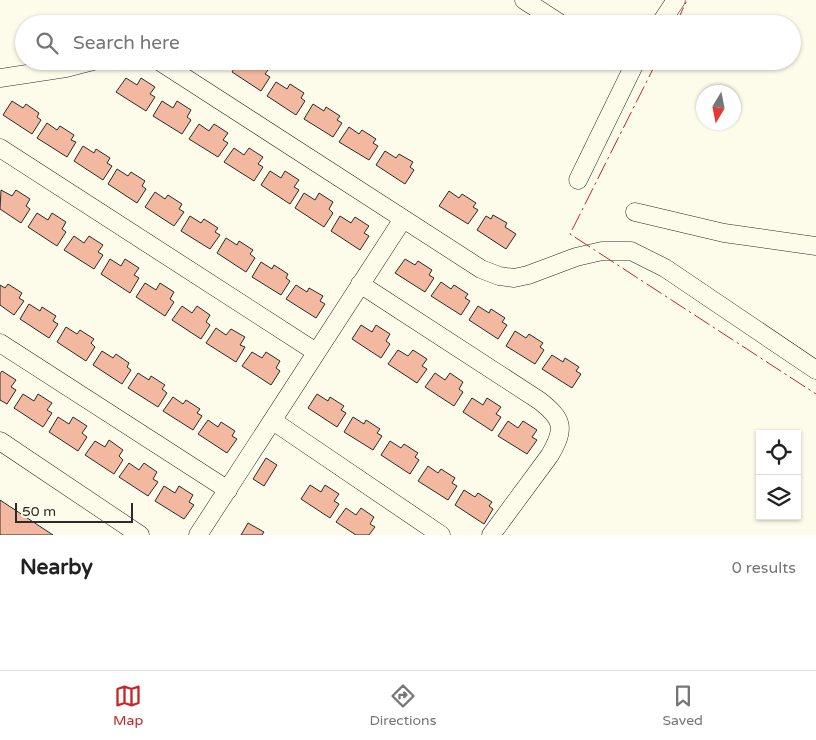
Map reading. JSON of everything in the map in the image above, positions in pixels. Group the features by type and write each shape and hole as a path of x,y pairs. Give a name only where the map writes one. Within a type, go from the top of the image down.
{"street":[{"path":"524,0 547,15"},
{"path":"666,15 676,0"},
{"path":"0,78 53,70"},
{"path":"173,70 481,269 499,276 514,278 528,275 576,257 618,250 637,253 665,268 816,370"},
{"path":"578,180 626,70"},
{"path":"0,148 316,352"},
{"path":"635,212 724,233 816,246"},
{"path":"198,535 403,219"},
{"path":"360,284 540,401 554,412 560,422 557,442 550,455 492,535"},
{"path":"0,343 228,490"},
{"path":"273,421 441,535"},
{"path":"0,441 140,535"}],"building":[{"path":"233,70 268,70 265,74 270,77 261,91 232,72"},
{"path":"126,78 137,85 141,78 155,87 150,94 155,97 146,111 116,92"},
{"path":"276,82 287,89 290,84 304,93 301,98 305,101 296,115 267,96"},
{"path":"12,101 23,108 26,104 39,113 37,117 41,120 32,134 3,115"},
{"path":"162,101 173,108 177,101 191,110 187,117 191,120 182,134 153,116"},
{"path":"313,104 324,111 326,107 340,116 337,120 342,123 333,137 304,119"},
{"path":"47,123 57,130 60,126 74,135 71,140 76,142 67,157 37,138"},
{"path":"199,124 209,131 214,124 228,133 223,140 228,143 218,157 189,139"},
{"path":"349,127 359,134 362,130 376,139 373,143 378,146 369,160 339,142"},
{"path":"83,146 94,153 96,149 110,158 107,163 112,166 103,180 74,161"},
{"path":"234,148 244,155 249,148 263,157 258,164 263,167 254,181 224,162"},
{"path":"385,151 396,158 399,154 413,162 410,167 414,170 405,184 376,165"},
{"path":"117,169 128,176 131,172 145,181 142,186 146,189 137,203 108,184"},
{"path":"270,171 281,178 285,171 299,180 294,187 299,190 290,204 261,185"},
{"path":"1,190 12,196 16,190 30,199 26,206 30,209 21,223 0,209"},
{"path":"449,191 459,198 462,194 476,203 473,207 478,210 468,224 439,206"},
{"path":"155,192 165,199 168,195 182,204 179,209 184,212 174,226 145,207"},
{"path":"304,193 315,200 319,193 333,202 329,209 333,213 324,227 295,208"},
{"path":"37,213 48,220 52,213 66,222 62,229 66,232 57,246 28,227"},
{"path":"493,215 507,223 505,227 516,234 506,249 477,230 486,216 491,219"},
{"path":"190,216 201,223 204,219 218,228 215,232 220,235 210,249 181,231"},
{"path":"340,216 351,223 355,217 369,226 364,233 369,236 360,250 331,231"},
{"path":"74,236 84,243 89,236 103,245 98,252 103,255 94,269 64,250"},
{"path":"226,238 237,245 239,241 253,250 250,254 255,258 246,272 217,253"},
{"path":"110,259 121,266 125,259 139,268 134,275 139,278 130,293 101,274"},
{"path":"405,259 415,265 418,261 432,270 429,275 434,278 425,292 395,273"},
{"path":"261,262 272,269 274,265 288,274 286,278 290,281 281,295 252,277"},
{"path":"441,282 451,289 454,285 468,294 465,298 470,301 461,315 431,296"},
{"path":"145,283 156,290 160,283 174,292 170,299 174,302 165,316 136,297"},
{"path":"8,284 22,293 19,298 24,301 14,315 0,305 0,285 5,288"},
{"path":"296,285 307,292 309,288 323,296 320,301 325,304 316,318 286,299"},
{"path":"29,304 40,311 42,307 56,316 53,321 58,324 49,338 20,319"},
{"path":"182,306 192,313 197,306 210,315 206,322 210,325 201,339 172,320"},
{"path":"478,306 489,313 491,309 505,318 502,322 507,325 498,339 469,320"},
{"path":"361,325 372,332 376,325 390,334 386,341 390,344 381,358 352,339"},
{"path":"66,327 77,334 80,330 94,339 91,343 95,347 86,361 57,342"},
{"path":"216,328 226,335 231,329 245,337 240,345 245,347 236,362 206,343"},
{"path":"515,331 526,338 529,334 543,343 540,347 544,350 535,364 506,346"},
{"path":"398,350 408,356 413,350 427,359 422,366 427,369 417,383 388,364"},
{"path":"102,351 113,358 116,354 129,363 127,367 131,370 122,384 93,365"},
{"path":"252,352 262,358 266,352 280,361 276,368 280,371 271,385 242,366"},
{"path":"552,355 563,362 565,358 579,367 576,371 581,374 572,388 542,369"},
{"path":"2,371 16,380 11,387 16,390 7,404 0,400 0,374"},
{"path":"138,373 149,380 151,376 165,385 162,389 167,393 158,407 128,388"},
{"path":"435,373 445,380 450,373 463,382 459,389 463,392 454,406 425,387"},
{"path":"23,394 34,401 38,394 52,403 47,410 52,413 43,427 14,408"},
{"path":"317,394 328,401 330,397 344,406 341,410 346,413 337,427 308,408"},
{"path":"173,397 183,404 186,400 200,409 197,413 202,416 193,430 163,411"},
{"path":"472,398 483,405 487,398 501,407 496,414 501,417 492,431 463,412"},
{"path":"58,417 69,424 73,417 87,426 82,433 87,437 78,451 49,432"},
{"path":"353,417 364,424 366,420 380,429 377,433 382,436 373,450 344,432"},
{"path":"208,420 218,427 221,422 235,431 232,436 237,439 227,453 198,434"},
{"path":"508,421 518,428 523,421 537,430 532,437 537,440 527,454 498,436"},
{"path":"109,440 123,450 119,456 123,460 114,474 85,455 95,441 105,447"},
{"path":"390,441 401,448 404,444 418,453 415,457 419,460 410,474 381,455"},
{"path":"266,458 277,465 264,486 253,479"},
{"path":"129,463 139,470 144,463 157,472 153,479 158,482 148,496 119,477"},
{"path":"428,466 438,473 441,469 455,478 452,483 457,486 448,500 418,481"},
{"path":"310,485 321,492 325,485 339,494 334,501 339,504 330,518 301,499"},
{"path":"164,486 175,493 179,486 193,495 189,502 194,505 184,519 155,501"},
{"path":"464,490 475,497 478,493 492,502 489,506 493,509 484,524 455,505"},
{"path":"0,500 53,535 0,535"},
{"path":"346,508 356,515 361,508 374,517 370,524 375,527 369,535 356,535 336,522"},
{"path":"248,523 264,532 262,535 241,535"}],"power":[{"path":"680,15 687,0"},
{"path":"652,70 570,234 816,394"}]}
